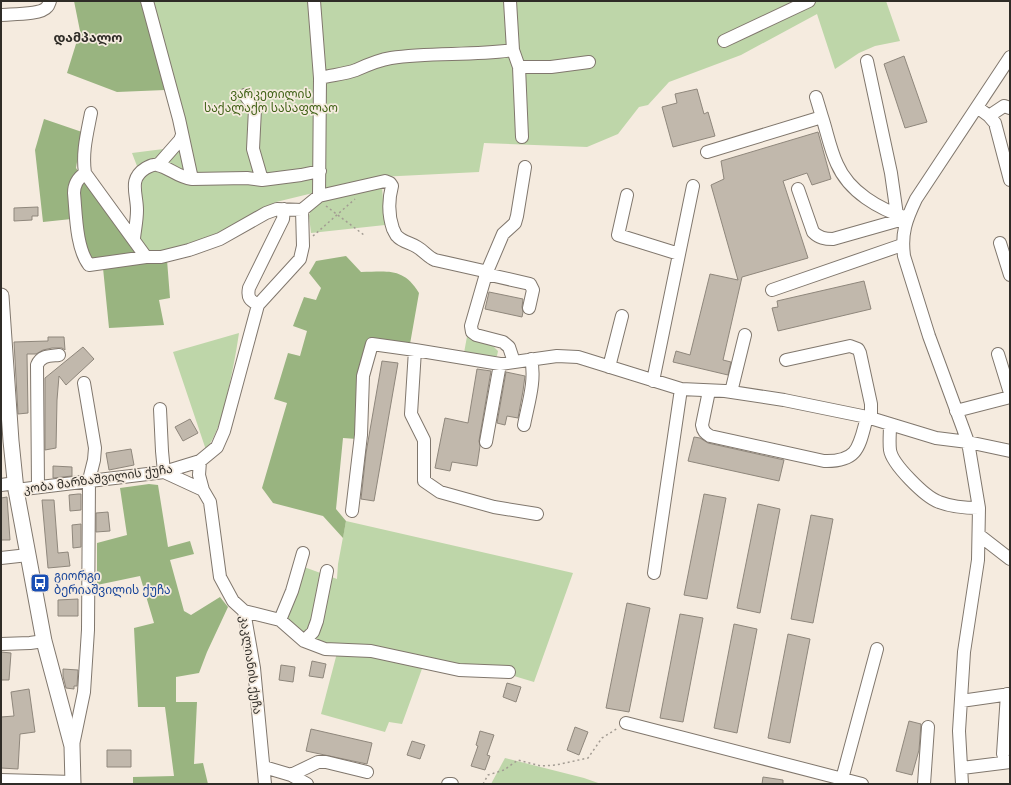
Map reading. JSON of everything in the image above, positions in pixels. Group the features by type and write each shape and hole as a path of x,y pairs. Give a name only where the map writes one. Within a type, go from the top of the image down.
{"main road":[{"path":"1,300 6,441 16,486 44,641 72,746 73,783"}],"street":[{"path":"1,14 33,13 44,10 50,1"},
{"path":"147,1 180,119 192,179"},
{"path":"314,1 320,78 320,171 317,197"},
{"path":"510,1 513,50 519,67 522,137"},
{"path":"724,41 809,1"},
{"path":"320,78 355,70 367,64 390,58 435,54 493,53 513,50"},
{"path":"798,189 813,232 818,237 833,239 902,216 916,199 1010,57"},
{"path":"866,61 902,216 902,245 904,256 929,336 968,442 979,508 976,578 964,652 959,731 962,784"},
{"path":"519,67 551,67 589,62"},
{"path":"245,96 255,110 253,149 262,180"},
{"path":"816,97 837,165 862,196 889,212 902,216"},
{"path":"990,116 1004,106 1010,108"},
{"path":"977,108 990,116 995,123 1010,180"},
{"path":"91,113 84,144 83,159 85,173 134,238 146,257"},
{"path":"707,152 822,116"},
{"path":"158,165 180,140 182,135"},
{"path":"134,238 137,210 134,184 136,177 142,170 152,165 158,165 180,177 192,179 248,178 262,180 300,176 320,171"},
{"path":"514,362 509,347 503,342 476,335 472,332 471,326 486,274 503,234 515,223 525,167"},
{"path":"85,173 79,177 74,188 74,193 80,246 86,261 90,265 146,257 161,257 190,250 220,239 266,213 277,209 302,210 317,197 385,181 390,182 392,186 389,199 389,218 396,236 422,250 428,257 435,260 481,270 486,274 530,284 533,290 529,308"},
{"path":"653,381 693,186"},
{"path":"627,195 618,235 679,254"},
{"path":"258,305 250,300 247,295 282,219 284,209"},
{"name":"კობა მარზაშვილის ქუჩა","path":"1,485 38,487 164,472 200,461 217,448 224,431 258,305 300,259 303,246 302,210"},
{"path":"1000,243 1010,275"},
{"path":"772,290 902,245"},
{"path":"609,367 622,316"},
{"path":"731,392 745,336"},
{"path":"352,510 361,435 363,376 372,344 500,364 556,356 578,357 681,389 731,392 784,400 869,418 936,438 968,442 1010,451"},
{"path":"709,391 702,425 703,430 710,436 824,461 836,462 854,454 869,418 872,404 858,349 850,346 786,360"},
{"path":"415,350 411,414 424,440 424,481 440,492 494,507 537,514"},
{"path":"998,354 1010,393"},
{"path":"38,487 37,365 39,360 44,357 59,355"},
{"path":"524,425 533,377 531,359"},
{"path":"486,442 500,364"},
{"path":"72,746 84,692 88,630 89,480 94,460 95,448 84,383"},
{"path":"654,573 681,389"},
{"path":"956,411 1010,397"},
{"path":"160,409 164,472 203,490"},
{"path":"890,425 890,451 897,464 923,493 939,502 959,507 979,508"},
{"name":"კაკლიანის ქუჩა","path":"200,461 199,475 203,490 210,502 220,577 233,601 244,611 254,668 265,784"},
{"path":"979,534 1010,559"},
{"path":"280,620 292,591 303,553"},
{"path":"1,558 28,555"},
{"path":"304,641 313,632 317,621 327,571"},
{"path":"244,611 280,620 304,641 325,649 371,651 459,670 510,672"},
{"path":"1,644 44,641"},
{"path":"842,779 877,649"},
{"path":"961,701 1009,694 1006,758 962,768"},
{"path":"626,723 862,784"},
{"path":"924,784 928,728"},
{"path":"290,776 318,762 326,762 367,772"},
{"path":"264,767 290,776 306,784"},
{"path":"1,780 73,783"}],"path":[{"path":"303,246 373,184"},
{"path":"317,197 364,235"},
{"path":"483,784 488,775 504,770 518,760 541,766 556,765 588,758 602,738 626,723"}],"green space":[{"path":"74,1 141,1 165,90 117,92 67,73 80,31"},
{"name":"ვარკეთილის საქალაქო სასაფლაო","path":"141,1 886,1 900,41 875,46 859,53 835,69 817,14 741,55 669,82 648,105 639,107 618,134 587,147 484,143 479,172 379,177 276,202 220,234 189,247 159,253 147,252 140,241 142,179 132,153 179,147 172,114"},
{"path":"44,119 82,132 76,168 143,263 167,260 170,298 159,300 164,325 109,328 103,268 85,269 81,218 43,222 35,150"},
{"path":"382,187 385,225 311,233 309,216 311,209 320,200"},
{"path":"346,256 361,272 387,272 401,275 413,285 419,293 410,344 370,338 365,350 357,387 357,439 343,438 336,509 346,521 343,538 323,516 273,503 262,488 287,403 274,399 288,353 300,356 307,331 293,326 304,297 316,300 321,288 309,273 316,261"},
{"path":"468,331 493,346 498,351 497,356 490,358 464,353"},
{"path":"239,333 232,372 221,417 214,437 206,450 173,352"},
{"path":"149,484 158,485 168,547 190,541 194,554 170,560 184,611 191,615 220,597 228,607 199,673 176,677 176,702 197,702 194,764 203,763 208,784 133,784 133,777 174,776 165,707 138,707 134,628 154,623 140,576 97,585 97,543 127,535 120,488"},
{"path":"346,521 573,573 534,682 514,676 514,669 458,666 318,642 285,620 304,567 337,579 338,564"},
{"path":"337,653 369,654 423,666 402,724 389,722 385,732 321,714"},
{"path":"505,758 584,778 601,784 491,784"}],"building":[{"path":"904,56 927,122 905,128 884,64"},
{"path":"697,89 704,114 708,112 715,136 673,147 662,107 677,103 675,94"},
{"path":"818,132 831,179 812,185 807,173 783,181 808,258 742,277 723,360 731,362 728,375 673,362 676,351 690,355 710,274 738,280 711,185 724,179 721,161"},
{"path":"38,207 38,216 32,216 32,220 14,221 14,208"},
{"path":"864,281 871,309 778,331 772,308 778,307 777,301"},
{"path":"489,292 523,299 522,317 485,309"},
{"path":"48,337 64,337 65,350 62,348 52,348 43,350 36,354 27,354 28,413 18,414 14,342 48,341"},
{"path":"83,347 94,359 66,385 59,376 56,448 45,450 45,378"},
{"path":"382,361 398,363 374,501 361,499 366,453"},
{"path":"477,369 491,371 479,441 480,446 477,466 452,462 450,471 435,468 445,418 468,423"},
{"path":"506,372 525,376 518,418 507,416 505,425 497,423"},
{"path":"190,419 198,433 183,441 175,427"},
{"path":"694,437 700,438 708,443 784,460 779,481 688,461"},
{"path":"131,449 134,465 109,470 106,453"},
{"path":"53,466 72,467 72,476 53,478"},
{"path":"81,494 81,510 70,511 69,495"},
{"path":"704,494 726,498 707,599 684,595"},
{"path":"7,497 10,540 1,540 1,498"},
{"path":"42,500 54,500 58,553 68,552 70,566 48,568"},
{"path":"758,504 780,509 760,613 737,608"},
{"path":"108,512 110,531 96,532 96,513"},
{"path":"811,515 833,519 813,623 791,619"},
{"path":"81,524 81,547 73,548 72,525"},
{"path":"78,599 78,616 58,616 58,600"},
{"path":"627,603 650,608 629,712 606,708"},
{"path":"680,614 703,618 683,722 660,718"},
{"path":"734,624 757,629 737,733 714,728"},
{"path":"788,634 810,639 790,743 768,738"},
{"path":"1,652 11,653 9,680 1,680"},
{"path":"312,661 326,664 323,678 309,676"},
{"path":"281,665 295,667 293,682 279,680"},
{"path":"63,669 78,670 77,686 74,686 74,689 66,688"},
{"path":"507,683 521,687 516,702 503,697"},
{"path":"29,689 35,732 20,734 18,769 1,768 1,717 14,716 11,692"},
{"path":"909,721 921,724 919,750 912,775 896,771"},
{"path":"575,727 588,732 579,755 567,750"},
{"path":"311,729 372,743 367,764 306,751"},
{"path":"480,731 494,735 487,755 490,756 485,770 471,766 478,746 476,745"},
{"path":"412,741 425,745 420,759 407,755"},
{"path":"107,750 131,750 131,767 107,767"},
{"path":"763,777 783,780 783,784 762,784"}],"place":[{"name":"გიორგი ბერიაშვილის ქუჩა","path":"40,583"}],"district":[{"name":"დამპალო","path":"88,37"}]}
